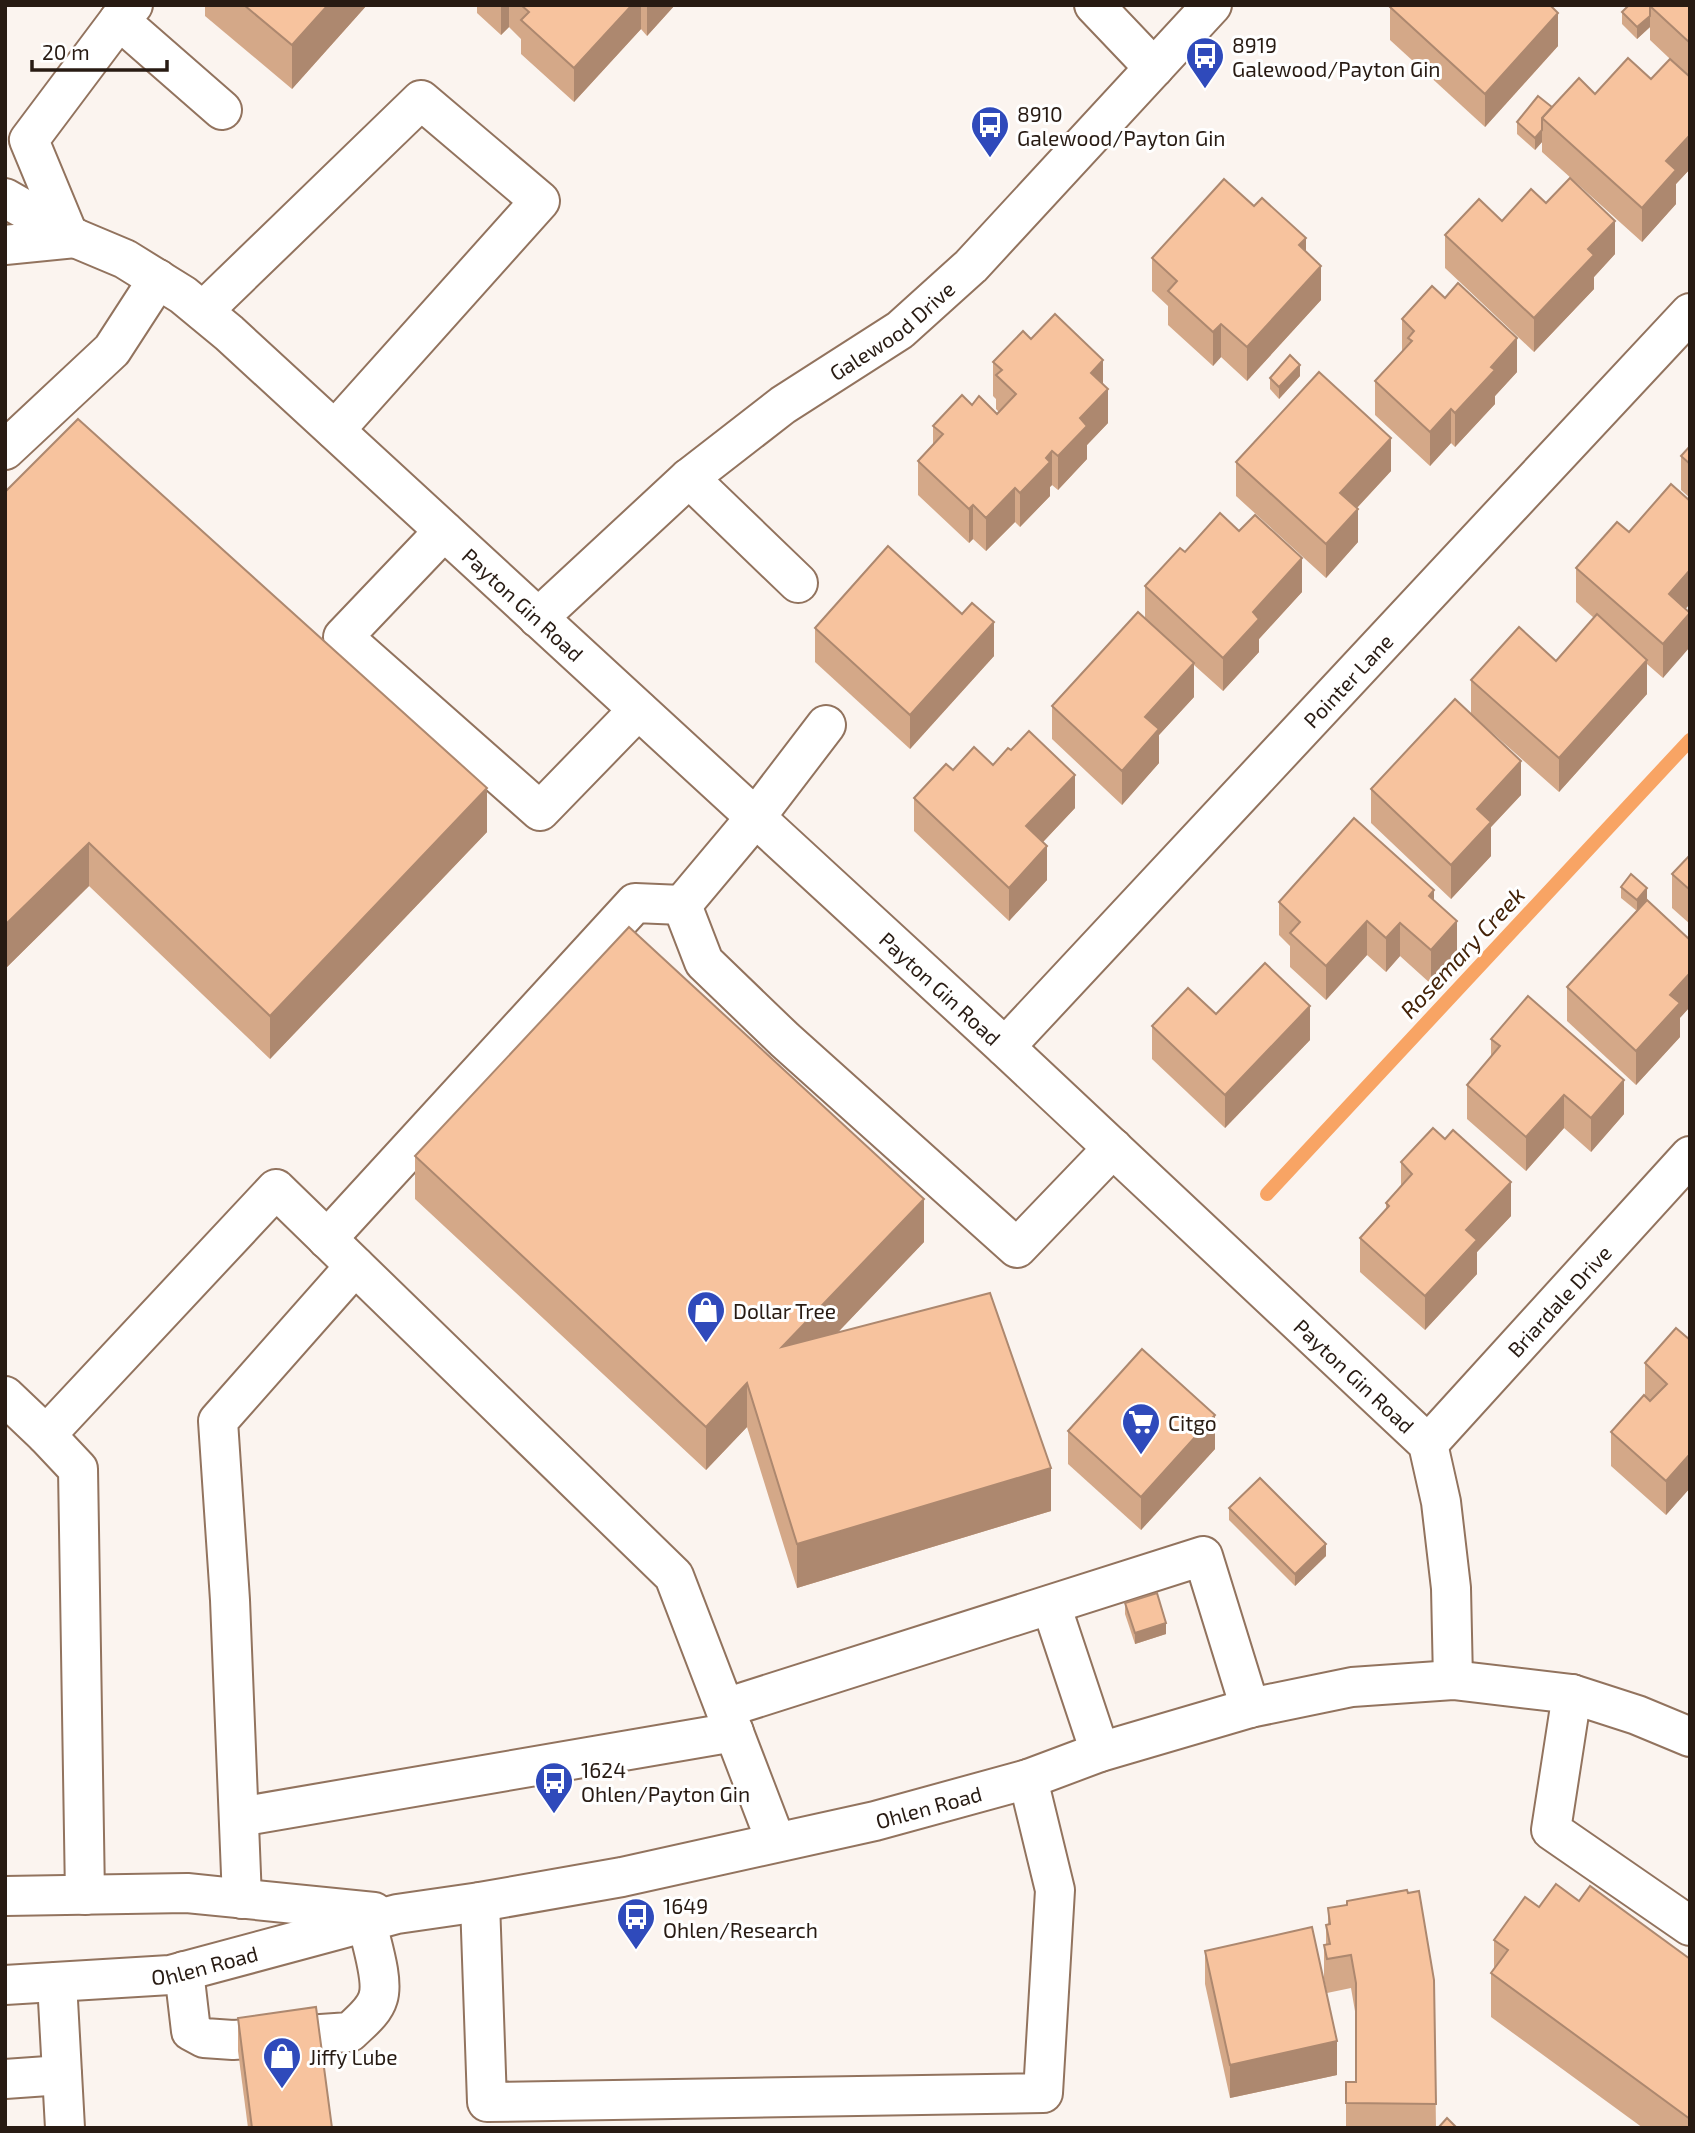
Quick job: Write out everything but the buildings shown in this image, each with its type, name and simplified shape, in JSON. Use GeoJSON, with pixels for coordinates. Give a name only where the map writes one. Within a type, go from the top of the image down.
{"type":"FeatureCollection","features":[{"type":"Feature","properties":{"kind":"street"},"geometry":{"type":"LineString","coordinates":[[1094,5],[1154,68]]}},
{"type":"Feature","properties":{"kind":"street","name":"Galewood Drive"},"geometry":{"type":"LineString","coordinates":[[538,618],[689,478],[783,405],[900,330],[971,266],[1212,5]]}},
{"type":"Feature","properties":{"kind":"street"},"geometry":{"type":"LineString","coordinates":[[71,236],[29,140],[126,13],[222,110]]}},
{"type":"Feature","properties":{"kind":"street"},"geometry":{"type":"LineString","coordinates":[[203,311],[421,100],[540,201],[335,430]]}},
{"type":"Feature","properties":{"kind":"street","name":"Payton Gin Road"},"geometry":{"type":"LineString","coordinates":[[5,198],[71,236],[125,259],[158,279],[203,311],[241,344],[1005,1047],[1428,1444],[1441,1502],[1451,1588],[1453,1680]]}},
{"type":"Feature","properties":{"kind":"street","name":"Payton Gin Road"},"geometry":{"type":"LineString","coordinates":[[5,246],[71,236]]}},
{"type":"Feature","properties":{"kind":"street"},"geometry":{"type":"LineString","coordinates":[[5,450],[112,350],[158,279]]}},
{"type":"Feature","properties":{"kind":"street","name":"Pointer Lane"},"geometry":{"type":"LineString","coordinates":[[1005,1047],[1690,313]]}},
{"type":"Feature","properties":{"kind":"street"},"geometry":{"type":"LineString","coordinates":[[689,478],[798,583]]}},
{"type":"Feature","properties":{"kind":"street"},"geometry":{"type":"LineString","coordinates":[[444,531],[343,637],[540,811],[638,710]]}},
{"type":"Feature","properties":{"kind":"street"},"geometry":{"type":"LineString","coordinates":[[682,905],[755,818],[826,726]]}},
{"type":"Feature","properties":{"kind":"street"},"geometry":{"type":"LineString","coordinates":[[327,1239],[635,904],[682,905]]}},
{"type":"Feature","properties":{"kind":"street"},"geometry":{"type":"LineString","coordinates":[[682,905],[704,962],[785,1040],[1017,1248],[1113,1148]]}},
{"type":"Feature","properties":{"kind":"street","name":"Briardale Drive"},"geometry":{"type":"LineString","coordinates":[[1428,1444],[1690,1156]]}},
{"type":"Feature","properties":{"kind":"street"},"geometry":{"type":"LineString","coordinates":[[46,1435],[276,1189],[674,1576],[776,1842]]}},
{"type":"Feature","properties":{"kind":"street"},"geometry":{"type":"LineString","coordinates":[[242,1899],[230,1600],[218,1421],[355,1266]]}},
{"type":"Feature","properties":{"kind":"street"},"geometry":{"type":"LineString","coordinates":[[5,1396],[78,1469],[85,1895]]}},
{"type":"Feature","properties":{"kind":"street"},"geometry":{"type":"LineString","coordinates":[[239,1817],[729,1720],[1051,1605],[1203,1556],[1250,1708]]}},
{"type":"Feature","properties":{"kind":"street"},"geometry":{"type":"LineString","coordinates":[[1051,1605],[1100,1752]]}},
{"type":"Feature","properties":{"kind":"street"},"geometry":{"type":"LineString","coordinates":[[1453,1680],[1572,1694],[1637,1715],[1690,1737]]}},
{"type":"Feature","properties":{"kind":"street","name":"Ohlen Road"},"geometry":{"type":"LineString","coordinates":[[5,1985],[170,1975],[382,1918],[622,1877],[875,1821],[1028,1779],[1100,1752],[1250,1708],[1352,1687],[1453,1680]]}},
{"type":"Feature","properties":{"kind":"street"},"geometry":{"type":"LineString","coordinates":[[1572,1694],[1551,1830],[1690,1926]]}},
{"type":"Feature","properties":{"kind":"street"},"geometry":{"type":"LineString","coordinates":[[481,1902],[487,2115],[1043,2093],[1055,1890],[1028,1779]]}},
{"type":"Feature","properties":{"kind":"street","name":"Ohlen Road"},"geometry":{"type":"LineString","coordinates":[[5,1896],[187,1893],[382,1918]]}},
{"type":"Feature","properties":{"kind":"street"},"geometry":{"type":"LineString","coordinates":[[184,1971],[191,2031],[204,2038],[233,2040],[350,2032],[372,2010],[379,1997],[382,1918]]}},
{"type":"Feature","properties":{"kind":"street"},"geometry":{"type":"LineString","coordinates":[[57,1982],[65,2128]]}},
{"type":"Feature","properties":{"kind":"street"},"geometry":{"type":"LineString","coordinates":[[5,2079],[62,2075]]}},
{"type":"Feature","properties":{"kind":"waterway","name":"Rosemary Creek"},"geometry":{"type":"LineString","coordinates":[[1267,1194],[1690,740]]}},
{"type":"Feature","properties":{"kind":"place","name":"8919 Galewood/Payton Gin"},"geometry":{"type":"Point","coordinates":[1205,90]}},
{"type":"Feature","properties":{"kind":"place","name":"8910 Galewood/Payton Gin"},"geometry":{"type":"Point","coordinates":[990,159]}},
{"type":"Feature","properties":{"kind":"place","name":"Dollar Tree"},"geometry":{"type":"Point","coordinates":[706,1344]}},
{"type":"Feature","properties":{"kind":"place","name":"Citgo"},"geometry":{"type":"Point","coordinates":[1141,1456]}},
{"type":"Feature","properties":{"kind":"place","name":"1624 Ohlen/Payton Gin"},"geometry":{"type":"Point","coordinates":[554,1815]}},
{"type":"Feature","properties":{"kind":"place","name":"1649 Ohlen/Research"},"geometry":{"type":"Point","coordinates":[636,1951]}},
{"type":"Feature","properties":{"kind":"place","name":"Jiffy Lube"},"geometry":{"type":"Point","coordinates":[282,2090]}}]}
